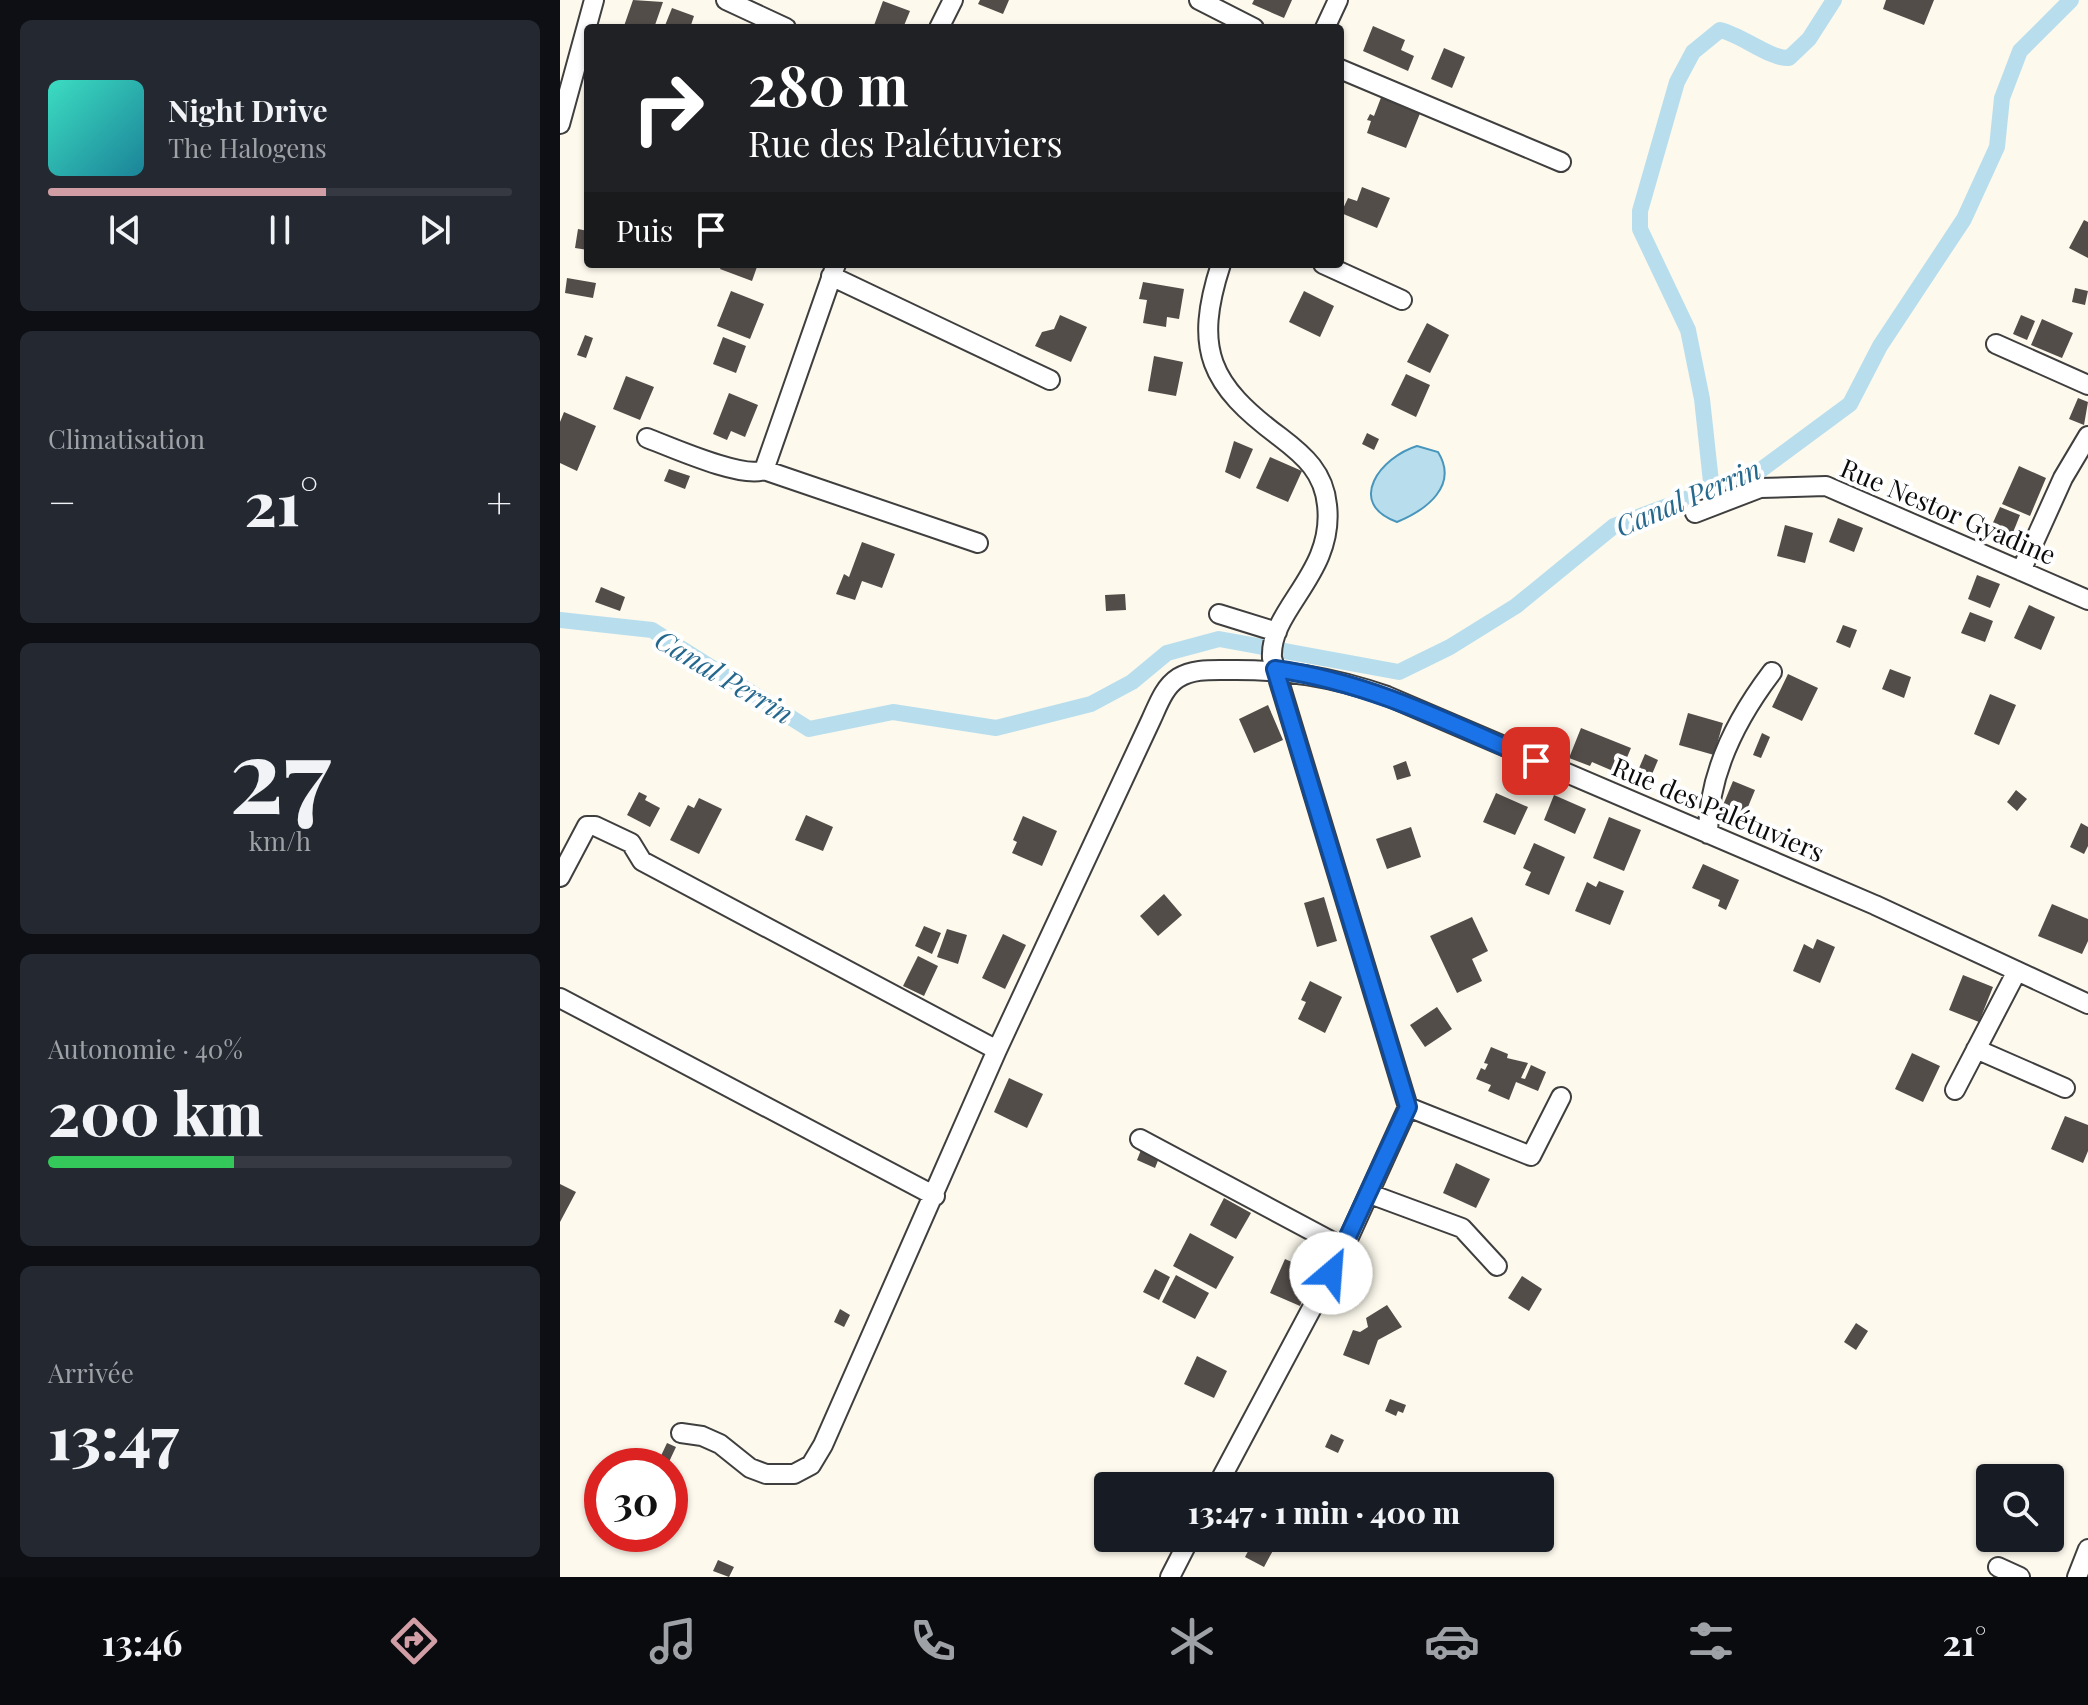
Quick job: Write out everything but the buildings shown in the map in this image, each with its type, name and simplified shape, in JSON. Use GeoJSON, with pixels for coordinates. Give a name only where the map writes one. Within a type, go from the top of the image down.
{"type":"FeatureCollection","features":[{"type":"Feature","properties":{"kind":"street"},"geometry":{"type":"LineString","coordinates":[[587,24],[594,0]]}},
{"type":"Feature","properties":{"kind":"street"},"geometry":{"type":"LineString","coordinates":[[726,0],[777,24]]}},
{"type":"Feature","properties":{"kind":"street"},"geometry":{"type":"LineString","coordinates":[[941,24],[953,0]]}},
{"type":"Feature","properties":{"kind":"street"},"geometry":{"type":"LineString","coordinates":[[1199,0],[1246,24]]}},
{"type":"Feature","properties":{"kind":"street"},"geometry":{"type":"LineString","coordinates":[[1327,24],[1338,0]]}},
{"type":"Feature","properties":{"kind":"street"},"geometry":{"type":"LineString","coordinates":[[560,124],[584,36]]}},
{"type":"Feature","properties":{"kind":"street"},"geometry":{"type":"LineString","coordinates":[[1344,71],[1561,162]]}},
{"type":"Feature","properties":{"kind":"street"},"geometry":{"type":"LineString","coordinates":[[1220,268],[1208,322],[1216,371],[1225,389],[1240,405],[1311,463],[1319,474],[1327,506],[1325,545],[1306,585],[1277,632],[1272,651],[1408,1107],[1344,1248],[1224,1472]]}},
{"type":"Feature","properties":{"kind":"street"},"geometry":{"type":"LineString","coordinates":[[1332,268],[1402,300]]}},
{"type":"Feature","properties":{"kind":"street"},"geometry":{"type":"LineString","coordinates":[[764,470],[833,270],[1050,380]]}},
{"type":"Feature","properties":{"kind":"street"},"geometry":{"type":"LineString","coordinates":[[1996,344],[2088,385]]}},
{"type":"Feature","properties":{"kind":"street"},"geometry":{"type":"LineString","coordinates":[[2021,571],[2063,478],[2088,436]]}},
{"type":"Feature","properties":{"kind":"street"},"geometry":{"type":"LineString","coordinates":[[647,438],[737,469],[756,473],[764,470],[978,543]]}},
{"type":"Feature","properties":{"kind":"street","name":"Rue Nestor Gyadine"},"geometry":{"type":"LineString","coordinates":[[1695,513],[1760,488],[1826,486],[2088,600]]}},
{"type":"Feature","properties":{"kind":"street"},"geometry":{"type":"LineString","coordinates":[[1219,614],[1277,632]]}},
{"type":"Feature","properties":{"kind":"street","name":"Rue des Palétuviers"},"geometry":{"type":"LineString","coordinates":[[681,1433],[702,1436],[720,1444],[750,1468],[766,1474],[794,1474],[811,1465],[823,1445],[935,1196],[997,1050],[1166,690],[1178,678],[1197,671],[1275,669],[1338,680],[1387,696],[1708,834],[2088,1004]]}},
{"type":"Feature","properties":{"kind":"street"},"geometry":{"type":"LineString","coordinates":[[1708,834],[1708,809],[1732,735],[1752,699],[1772,672]]}},
{"type":"Feature","properties":{"kind":"street"},"geometry":{"type":"LineString","coordinates":[[560,877],[587,826],[595,826],[632,844],[638,859],[997,1050]]}},
{"type":"Feature","properties":{"kind":"street"},"geometry":{"type":"LineString","coordinates":[[1955,1090],[2017,971]]}},
{"type":"Feature","properties":{"kind":"street"},"geometry":{"type":"LineString","coordinates":[[560,998],[935,1196]]}},
{"type":"Feature","properties":{"kind":"street"},"geometry":{"type":"LineString","coordinates":[[1976,1049],[2065,1088]]}},
{"type":"Feature","properties":{"kind":"street"},"geometry":{"type":"LineString","coordinates":[[1408,1107],[1531,1156],[1561,1097]]}},
{"type":"Feature","properties":{"kind":"street"},"geometry":{"type":"LineString","coordinates":[[1140,1139],[1344,1248]]}},
{"type":"Feature","properties":{"kind":"street"},"geometry":{"type":"LineString","coordinates":[[1370,1194],[1462,1228],[1497,1266]]}},
{"type":"Feature","properties":{"kind":"street"},"geometry":{"type":"LineString","coordinates":[[2077,1577],[2088,1549]]}},
{"type":"Feature","properties":{"kind":"street"},"geometry":{"type":"LineString","coordinates":[[1170,1577],[1183,1552]]}},
{"type":"Feature","properties":{"kind":"street"},"geometry":{"type":"LineString","coordinates":[[1998,1567],[2020,1577]]}},
{"type":"Feature","properties":{"kind":"water"},"geometry":{"type":"Polygon","coordinates":[[[1417,446],[1438,452],[1445,476],[1442,486],[1428,504],[1397,522],[1381,514],[1373,504],[1371,493],[1374,481],[1391,460],[1417,446]]]}},
{"type":"Feature","properties":{"kind":"waterway"},"geometry":{"type":"LineString","coordinates":[[1712,491],[1702,399],[1688,330],[1640,229],[1640,211],[1677,82],[1693,52],[1720,30],[1773,55],[1789,58],[1809,39],[1834,0]]}},
{"type":"Feature","properties":{"kind":"waterway","name":"Canal Perrin"},"geometry":{"type":"LineString","coordinates":[[560,620],[652,630],[809,729],[893,712],[996,728],[1091,704],[1132,682],[1167,653],[1219,639],[1399,672],[1450,647],[1516,606],[1614,526],[1758,472],[1850,404],[1880,346],[1964,219],[1997,147],[2002,98],[2020,51],[2071,0]]}},
{"type":"Feature","properties":{"kind":"route"},"geometry":{"type":"LineString","coordinates":[[1331,1273],[1408,1107],[1275,669],[1338,680],[1387,696],[1536,761]]}}]}
